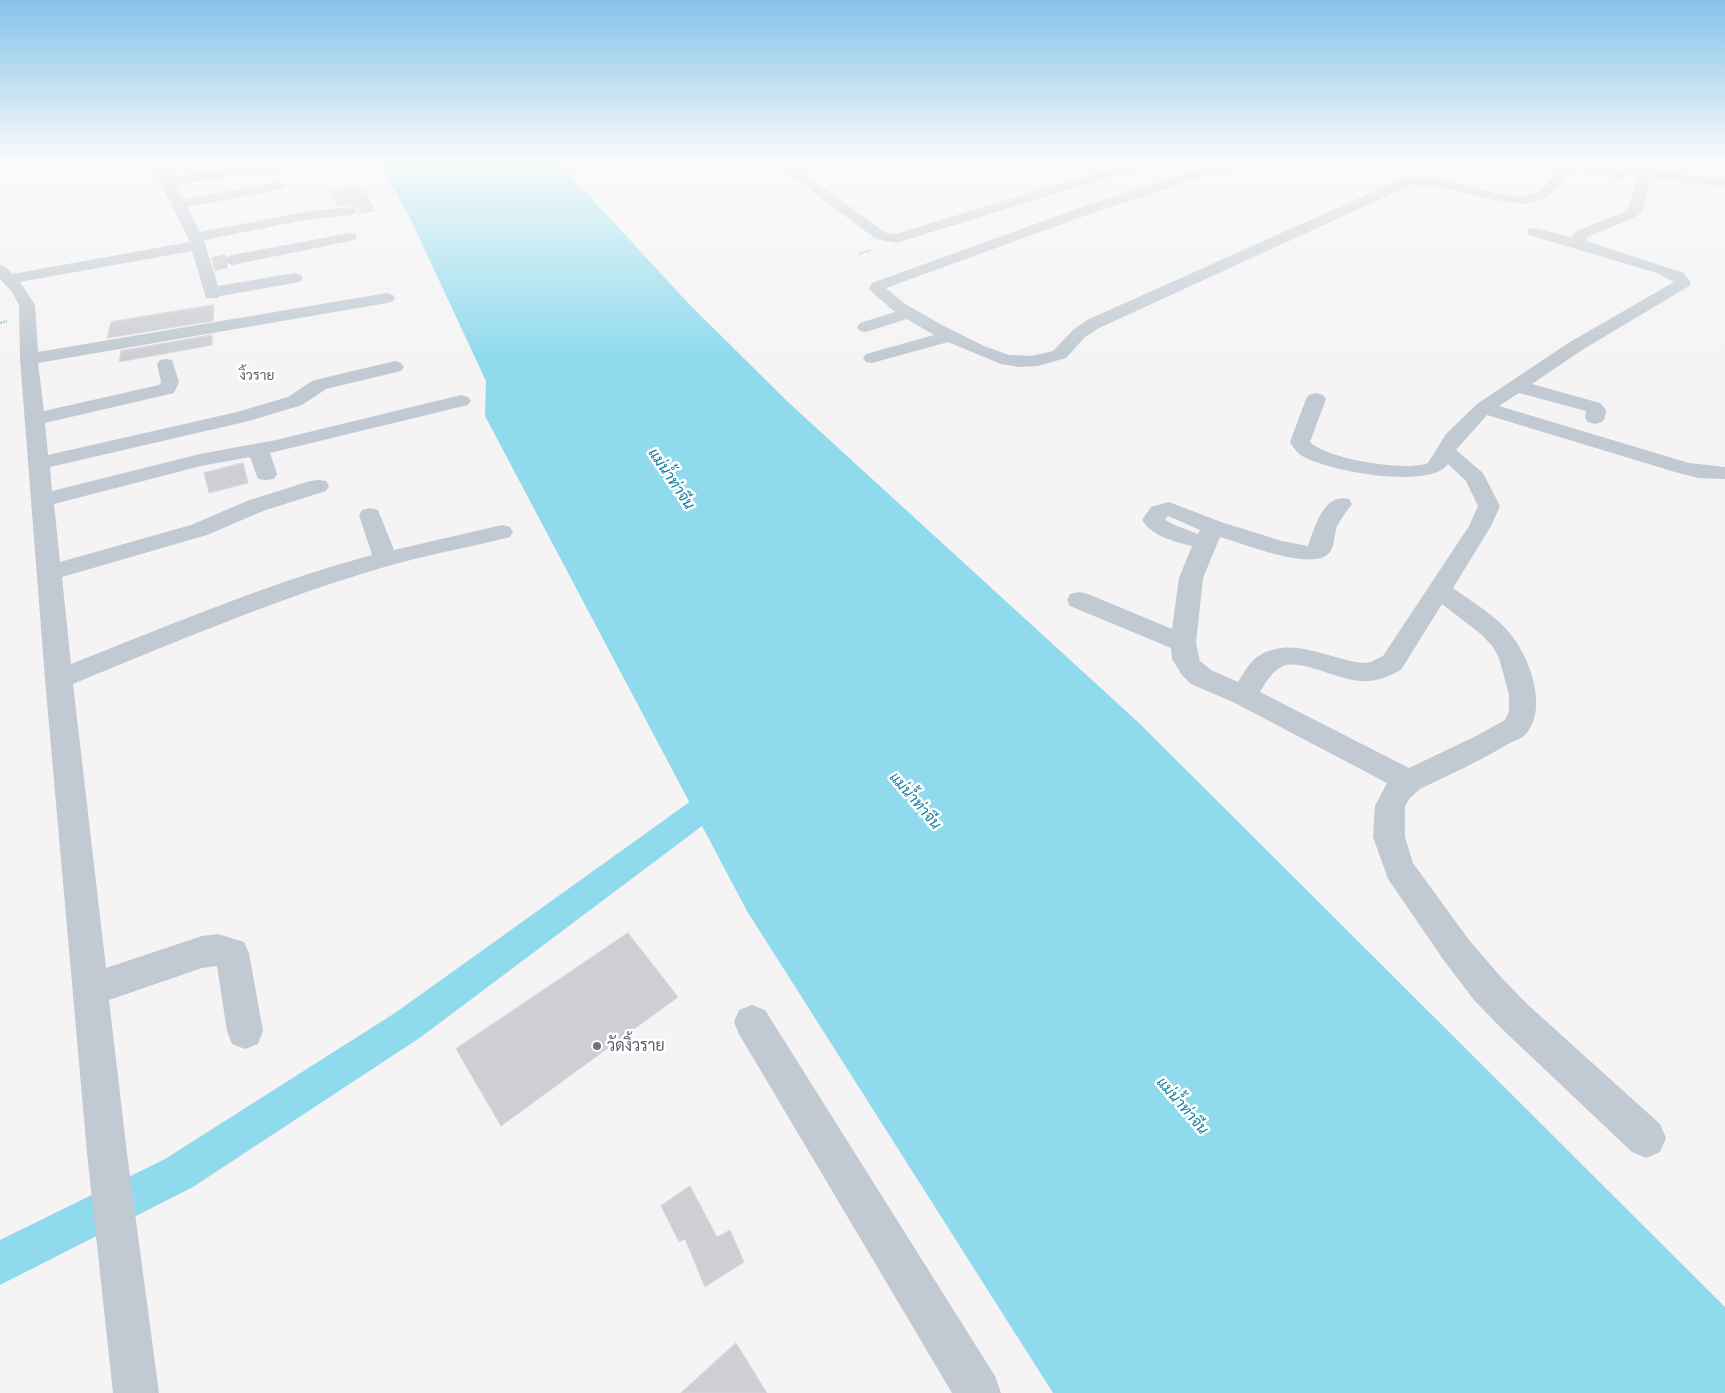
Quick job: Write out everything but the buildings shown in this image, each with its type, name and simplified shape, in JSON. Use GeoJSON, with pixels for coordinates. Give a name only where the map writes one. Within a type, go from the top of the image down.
{"type":"FeatureCollection","features":[{"type":"Feature","properties":{"kind":"street"},"geometry":{"type":"LineString","coordinates":[[190,227],[208,264],[211,289]]}},
{"type":"Feature","properties":{"kind":"street"},"geometry":{"type":"LineString","coordinates":[[4,274],[197,241],[260,227]]}},
{"type":"Feature","properties":{"kind":"street"},"geometry":{"type":"LineString","coordinates":[[869,227],[881,236],[896,239],[935,227]]}},
{"type":"Feature","properties":{"kind":"street"},"geometry":{"type":"LineString","coordinates":[[1040,227],[878,286],[877,288],[886,298],[946,334],[1006,360],[1048,359],[1062,354],[1082,331],[1093,324],[1307,227]]}},
{"type":"Feature","properties":{"kind":"street"},"geometry":{"type":"LineString","coordinates":[[1579,244],[1578,238],[1582,234],[1599,227]]}},
{"type":"Feature","properties":{"kind":"street"},"geometry":{"type":"LineString","coordinates":[[1316,399],[1300,442],[1305,450],[1321,457],[1392,471],[1419,473],[1434,467],[1477,413],[1576,346],[1683,283],[1678,276],[1663,270],[1534,232]]}},
{"type":"Feature","properties":{"kind":"street"},"geometry":{"type":"LineString","coordinates":[[232,260],[350,237]]}},
{"type":"Feature","properties":{"kind":"street"},"geometry":{"type":"LineString","coordinates":[[211,289],[256,273],[264,273]]}},
{"type":"Feature","properties":{"kind":"street"},"geometry":{"type":"LineString","coordinates":[[4,274],[19,290],[27,305],[29,359],[59,679],[107,1152],[136,1393]]}},
{"type":"Feature","properties":{"kind":"street"},"geometry":{"type":"LineString","coordinates":[[211,289],[295,278]]}},
{"type":"Feature","properties":{"kind":"street"},"geometry":{"type":"LineString","coordinates":[[29,359],[387,298]]}},
{"type":"Feature","properties":{"kind":"street"},"geometry":{"type":"LineString","coordinates":[[866,327],[914,316]]}},
{"type":"Feature","properties":{"kind":"street"},"geometry":{"type":"LineString","coordinates":[[872,358],[946,334]]}},
{"type":"Feature","properties":{"kind":"street"},"geometry":{"type":"LineString","coordinates":[[35,419],[167,389],[170,387],[170,382],[166,364]]}},
{"type":"Feature","properties":{"kind":"street"},"geometry":{"type":"LineString","coordinates":[[39,456],[242,417],[295,401],[316,387],[395,367]]}},
{"type":"Feature","properties":{"kind":"street"},"geometry":{"type":"LineString","coordinates":[[1516,386],[1593,407],[1596,410],[1595,418]]}},
{"type":"Feature","properties":{"kind":"street"},"geometry":{"type":"LineString","coordinates":[[43,500],[200,460],[258,449],[461,401]]}},
{"type":"Feature","properties":{"kind":"street"},"geometry":{"type":"LineString","coordinates":[[1477,413],[1565,445]]}},
{"type":"Feature","properties":{"kind":"street"},"geometry":{"type":"LineString","coordinates":[[1477,413],[1698,472],[1722,473]]}},
{"type":"Feature","properties":{"kind":"street"},"geometry":{"type":"LineString","coordinates":[[258,449],[266,474]]}},
{"type":"Feature","properties":{"kind":"street"},"geometry":{"type":"LineString","coordinates":[[1243,695],[1266,664],[1279,658],[1294,656],[1362,672],[1377,671],[1392,663],[1480,526],[1489,506],[1475,478],[1445,451]]}},
{"type":"Feature","properties":{"kind":"street"},"geometry":{"type":"LineString","coordinates":[[50,573],[199,530],[261,504],[318,486]]}},
{"type":"Feature","properties":{"kind":"street"},"geometry":{"type":"LineString","coordinates":[[1342,504],[1327,520],[1323,528],[1320,549],[1313,553],[1303,553],[1275,546],[1209,535],[1194,565],[1191,578],[1183,644],[1185,658],[1191,668],[1201,677],[1243,695],[1409,781]]}},
{"type":"Feature","properties":{"kind":"street"},"geometry":{"type":"LineString","coordinates":[[370,515],[385,559]]}},
{"type":"Feature","properties":{"kind":"street"},"geometry":{"type":"LineString","coordinates":[[59,679],[255,603],[385,559],[421,549],[502,532]]}},
{"type":"Feature","properties":{"kind":"street"},"geometry":{"type":"LineString","coordinates":[[1438,589],[1491,629],[1503,642],[1512,658],[1523,695],[1523,711],[1515,727],[1486,744],[1409,781],[1399,790],[1390,806],[1389,837],[1399,869],[1457,951],[1487,988],[1514,1016],[1646,1138]]}},
{"type":"Feature","properties":{"kind":"street"},"geometry":{"type":"LineString","coordinates":[[1079,600],[1183,644]]}},
{"type":"Feature","properties":{"kind":"street"},"geometry":{"type":"LineString","coordinates":[[91,990],[202,952],[218,950],[232,954],[245,1031]]}},
{"type":"Feature","properties":{"kind":"street"},"geometry":{"type":"LineString","coordinates":[[752,1022],[978,1393]]}},
{"type":"Feature","properties":{"kind":"water","name":"แม่น้ำท่าจีน"},"geometry":{"type":"Polygon","coordinates":[[[414,227],[618,227],[689,304],[788,402],[1139,723],[1725,1307],[1725,1393],[1053,1393],[747,911],[485,416],[486,381],[414,227]]]}},
{"type":"Feature","properties":{"kind":"waterway"},"geometry":{"type":"LineString","coordinates":[[0,1263],[179,1173],[408,1025],[727,791]]}},
{"type":"Feature","properties":{"kind":"tunnel"},"geometry":{"type":"LineString","coordinates":[[213,264],[232,260]]}},
{"type":"Feature","properties":{"kind":"place","name":"วัดงิ้วราย"},"geometry":{"type":"Point","coordinates":[597,1046]}},
{"type":"Feature","properties":{"kind":"district","name":"งิ้วราย"},"geometry":{"type":"Point","coordinates":[257,376]}}]}
